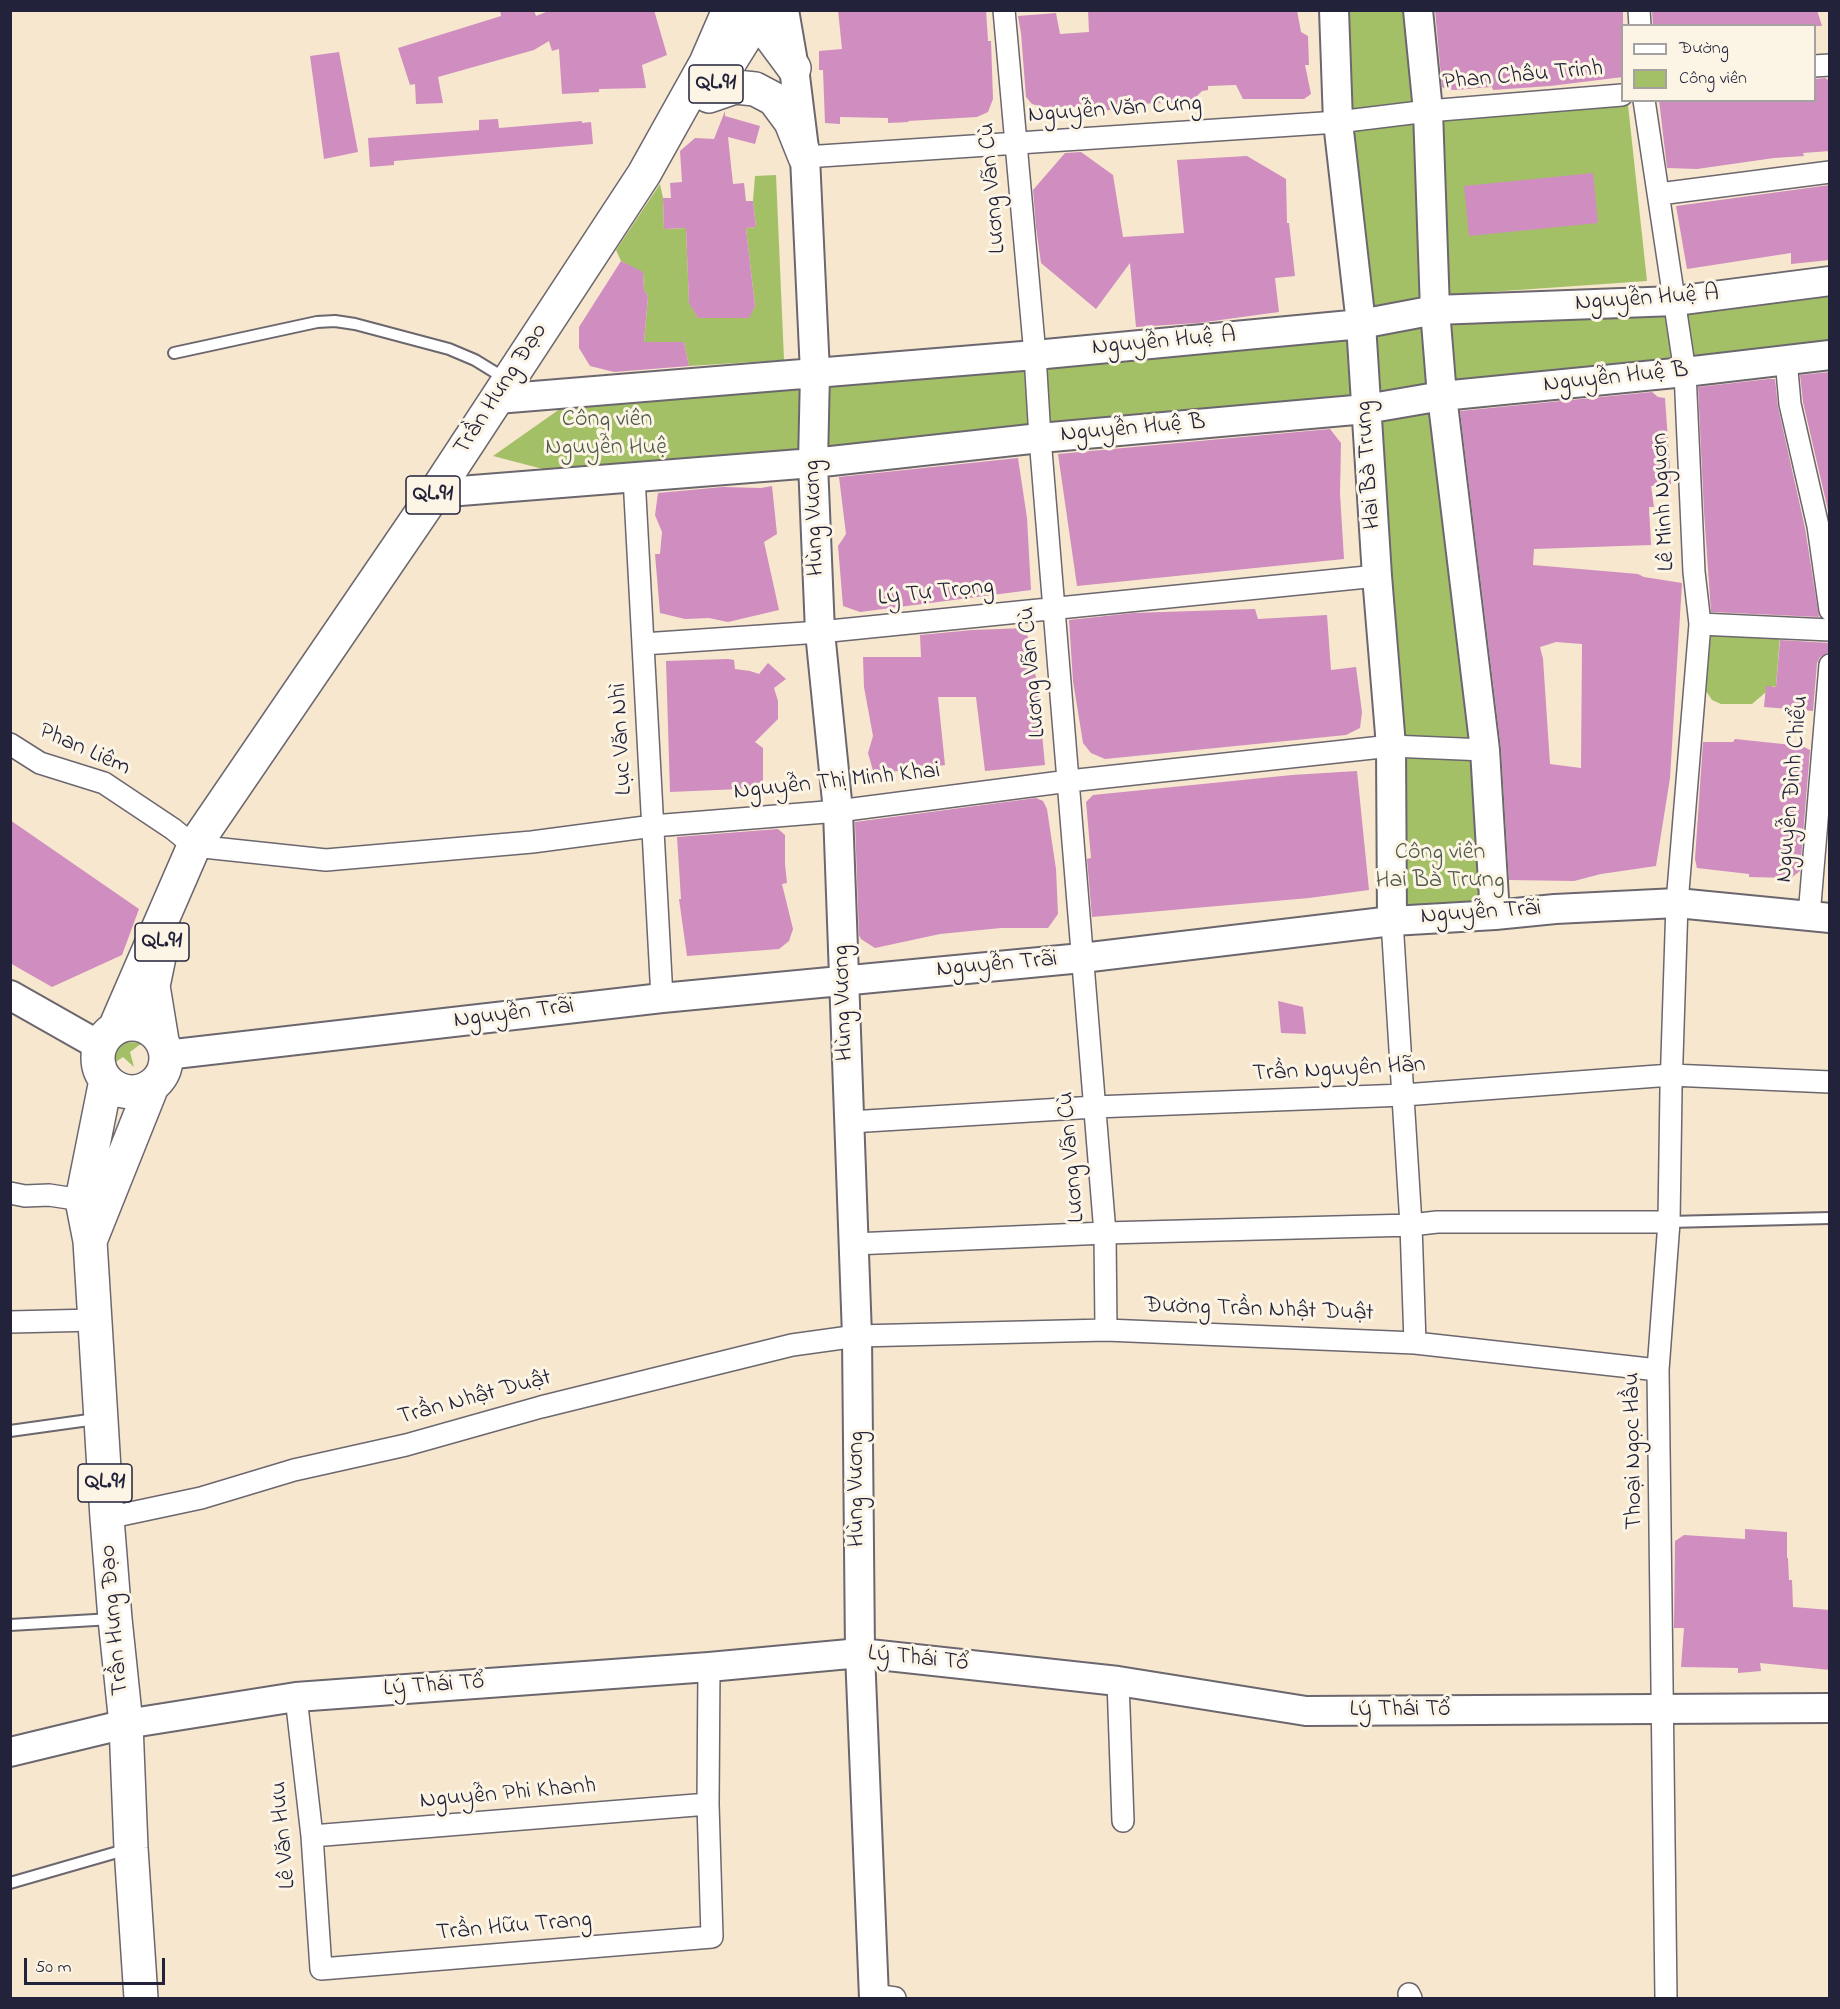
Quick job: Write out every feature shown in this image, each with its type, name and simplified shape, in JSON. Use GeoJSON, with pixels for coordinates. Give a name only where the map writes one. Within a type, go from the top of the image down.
{"type":"FeatureCollection","features":[{"type":"Feature","properties":{"kind":"highway"},"geometry":{"type":"LineString","coordinates":[[757,12],[794,68]]}},
{"type":"Feature","properties":{"kind":"highway","name":"QL.91"},"geometry":{"type":"LineString","coordinates":[[663,139],[709,96],[757,12]]}},
{"type":"Feature","properties":{"kind":"highway","name":"QL.91"},"geometry":{"type":"LineString","coordinates":[[663,139],[706,63],[757,12]]}},
{"type":"Feature","properties":{"kind":"highway"},"geometry":{"type":"LineString","coordinates":[[709,96],[735,87],[755,89],[774,99],[791,122],[805,157]]}},
{"type":"Feature","properties":{"kind":"highway","name":"Trần Hưng Đạo"},"geometry":{"type":"LineString","coordinates":[[107,1037],[194,846],[435,494],[644,174],[663,139]]}},
{"type":"Feature","properties":{"kind":"highway","name":"Trần Hưng Đạo"},"geometry":{"type":"LineString","coordinates":[[164,1048],[153,986],[166,924],[194,846]]}},
{"type":"Feature","properties":{"kind":"highway"},"geometry":{"type":"LineString","coordinates":[[124,1024],[146,1027],[155,1033],[164,1048],[165,1066],[160,1077],[152,1086],[140,1091],[116,1088],[106,1080],[100,1070],[98,1058],[107,1037],[124,1024]]}},
{"type":"Feature","properties":{"kind":"highway","name":"Trần Hưng Đạo"},"geometry":{"type":"LineString","coordinates":[[106,1080],[82,1200],[90,1241],[107,1518],[126,1724],[141,1998]]}},
{"type":"Feature","properties":{"kind":"highway","name":"Trần Hưng Đạo"},"geometry":{"type":"LineString","coordinates":[[90,1241],[152,1086]]}},
{"type":"Feature","properties":{"kind":"street","name":"Lương Vãn Cù"},"geometry":{"type":"LineString","coordinates":[[1004,10],[1035,355],[1106,1233],[1106,1330]]}},
{"type":"Feature","properties":{"kind":"street","name":"Hai Bà Trưng"},"geometry":{"type":"LineString","coordinates":[[1334,10],[1338,122],[1361,324],[1377,576],[1391,746],[1392,921]]}},
{"type":"Feature","properties":{"kind":"street"},"geometry":{"type":"LineString","coordinates":[[1419,10],[1428,111],[1435,310],[1442,396],[1485,750],[1495,915]]}},
{"type":"Feature","properties":{"kind":"street","name":"Hùng Vương"},"geometry":{"type":"LineString","coordinates":[[794,68],[805,157],[815,373],[813,462],[820,632],[838,811],[857,1336],[860,1653],[881,1997]]}},
{"type":"Feature","properties":{"kind":"street","name":"Phan Châu Trinh"},"geometry":{"type":"LineString","coordinates":[[1428,111],[1621,95]]}},
{"type":"Feature","properties":{"kind":"street","name":"Lê Minh Nguơn"},"geometry":{"type":"LineString","coordinates":[[1644,102],[1685,372],[1694,572],[1700,624],[1677,903]]}},
{"type":"Feature","properties":{"kind":"street","name":"Nguyễn Văn Cưng"},"geometry":{"type":"LineString","coordinates":[[805,157],[1338,122],[1428,111]]}},
{"type":"Feature","properties":{"kind":"street"},"geometry":{"type":"LineString","coordinates":[[1659,194],[1830,172]]}},
{"type":"Feature","properties":{"kind":"street","name":"Nguyễn Huệ A"},"geometry":{"type":"LineString","coordinates":[[503,390],[815,373],[1035,355],[1361,324],[1435,310],[1675,301],[1830,281]]}},
{"type":"Feature","properties":{"kind":"street","name":"Nguyễn Huệ B"},"geometry":{"type":"LineString","coordinates":[[435,494],[813,462],[1040,438],[1366,408],[1442,396],[1830,355]]}},
{"type":"Feature","properties":{"kind":"street"},"geometry":{"type":"LineString","coordinates":[[1786,359],[1790,404],[1818,526],[1830,610]]}},
{"type":"Feature","properties":{"kind":"street","name":"Lục Văn Nhì"},"geometry":{"type":"LineString","coordinates":[[634,477],[662,998]]}},
{"type":"Feature","properties":{"kind":"street","name":"Lý Tự Trọng"},"geometry":{"type":"LineString","coordinates":[[643,644],[820,632],[1377,576]]}},
{"type":"Feature","properties":{"kind":"street"},"geometry":{"type":"LineString","coordinates":[[1700,624],[1830,630]]}},
{"type":"Feature","properties":{"kind":"street","name":"Nguyễn Đình Chiểu"},"geometry":{"type":"LineString","coordinates":[[1820,917],[1830,665]]}},
{"type":"Feature","properties":{"kind":"street","name":"Phan Liêm"},"geometry":{"type":"LineString","coordinates":[[10,744],[40,763],[104,783],[173,829],[194,846]]}},
{"type":"Feature","properties":{"kind":"street","name":"Nguyễn Thị Minh Khai"},"geometry":{"type":"LineString","coordinates":[[194,846],[326,860],[532,843],[653,826],[838,811],[1069,781],[1391,746],[1485,750]]}},
{"type":"Feature","properties":{"kind":"street","name":"Nguyễn Trãi"},"geometry":{"type":"LineString","coordinates":[[164,1048],[1082,958],[1392,921],[1677,903],[1820,917]]}},
{"type":"Feature","properties":{"kind":"street","name":"Thoại Ngọc Hầu"},"geometry":{"type":"LineString","coordinates":[[1666,1998],[1658,1370],[1669,1222],[1677,903]]}},
{"type":"Feature","properties":{"kind":"street"},"geometry":{"type":"LineString","coordinates":[[1392,921],[1404,1095],[1415,1343]]}},
{"type":"Feature","properties":{"kind":"street"},"geometry":{"type":"LineString","coordinates":[[10,995],[107,1037]]}},
{"type":"Feature","properties":{"kind":"street","name":"Trần Nguyên Hãn"},"geometry":{"type":"LineString","coordinates":[[850,1122],[1095,1107],[1404,1095],[1671,1075],[1830,1082]]}},
{"type":"Feature","properties":{"kind":"street"},"geometry":{"type":"LineString","coordinates":[[10,1193],[82,1200]]}},
{"type":"Feature","properties":{"kind":"street"},"geometry":{"type":"LineString","coordinates":[[854,1244],[1106,1233],[1411,1225],[1437,1222],[1669,1222]]}},
{"type":"Feature","properties":{"kind":"street"},"geometry":{"type":"LineString","coordinates":[[10,1322],[96,1320]]}},
{"type":"Feature","properties":{"kind":"street","name":"Đường Trần Nhật Duật"},"geometry":{"type":"LineString","coordinates":[[857,1336],[1106,1330],[1415,1343],[1658,1370]]}},
{"type":"Feature","properties":{"kind":"street","name":"Trần Nhật Duật"},"geometry":{"type":"LineString","coordinates":[[107,1518],[201,1498],[294,1470],[406,1445],[541,1407],[792,1345],[857,1336]]}},
{"type":"Feature","properties":{"kind":"street","name":"Lý Thái Tổ"},"geometry":{"type":"LineString","coordinates":[[10,1752],[126,1724],[296,1697],[709,1667],[860,1653],[1118,1681],[1306,1711],[1830,1708]]}},
{"type":"Feature","properties":{"kind":"street"},"geometry":{"type":"LineString","coordinates":[[708,1804],[709,1667]]}},
{"type":"Feature","properties":{"kind":"street"},"geometry":{"type":"LineString","coordinates":[[1118,1681],[1123,1821]]}},
{"type":"Feature","properties":{"kind":"street","name":"Lê Văn Hưu"},"geometry":{"type":"LineString","coordinates":[[296,1697],[312,1836],[321,1969]]}},
{"type":"Feature","properties":{"kind":"street","name":"Nguyễn Phi Khanh"},"geometry":{"type":"LineString","coordinates":[[312,1836],[708,1804]]}},
{"type":"Feature","properties":{"kind":"street","name":"Trần Hữu Trang"},"geometry":{"type":"LineString","coordinates":[[321,1969],[712,1937],[708,1804]]}},
{"type":"Feature","properties":{"kind":"lane"},"geometry":{"type":"LineString","coordinates":[[174,353],[317,322],[335,321],[356,324],[449,348],[475,360],[503,390]]}},
{"type":"Feature","properties":{"kind":"lane"},"geometry":{"type":"LineString","coordinates":[[1669,1222],[1830,1218]]}},
{"type":"Feature","properties":{"kind":"lane"},"geometry":{"type":"LineString","coordinates":[[10,1431],[101,1418]]}},
{"type":"Feature","properties":{"kind":"lane"},"geometry":{"type":"LineString","coordinates":[[10,1625],[115,1619]]}},
{"type":"Feature","properties":{"kind":"lane"},"geometry":{"type":"LineString","coordinates":[[10,1883],[131,1848]]}},
{"type":"Feature","properties":{"kind":"green space"},"geometry":{"type":"Polygon","coordinates":[[[1335,11],[1417,11],[1435,310],[1829,286],[1829,352],[1442,397],[1495,915],[1392,921],[1364,404],[589,481],[493,456],[584,392],[1358,325],[1335,11]]]}},
{"type":"Feature","properties":{"kind":"green space"},"geometry":{"type":"Polygon","coordinates":[[[1628,105],[1647,281],[1446,295],[1436,117],[1628,105]]]}},
{"type":"Feature","properties":{"kind":"green space"},"geometry":{"type":"Polygon","coordinates":[[[776,175],[784,360],[689,366],[684,342],[644,342],[648,296],[644,290],[643,273],[621,261],[616,250],[660,184],[664,229],[686,228],[689,302],[698,318],[748,318],[755,306],[746,228],[756,227],[753,201],[755,176],[776,175]]]}},
{"type":"Feature","properties":{"kind":"green space"},"geometry":{"type":"Polygon","coordinates":[[[1711,631],[1780,635],[1776,687],[1773,686],[1752,704],[1721,704],[1712,700],[1706,691],[1711,631]]]}},
{"type":"Feature","properties":{"kind":"green space"},"geometry":{"type":"Polygon","coordinates":[[[122,1028],[126,1042],[142,1043],[130,1052],[134,1067],[123,1057],[110,1066],[115,1051],[103,1042],[122,1028]]]}},
{"type":"Feature","properties":{"kind":"building"},"geometry":{"type":"Polygon","coordinates":[[[500,10],[534,10],[536,16],[551,10],[654,10],[667,55],[642,65],[646,88],[599,89],[599,92],[562,94],[559,49],[552,51],[549,41],[534,50],[438,77],[443,103],[416,104],[415,84],[410,85],[398,48],[501,16],[500,10]]]}},
{"type":"Feature","properties":{"kind":"building"},"geometry":{"type":"Polygon","coordinates":[[[838,10],[986,10],[988,41],[991,41],[993,99],[988,112],[977,117],[888,123],[888,118],[840,117],[840,124],[825,123],[823,70],[819,70],[819,51],[842,49],[838,10]]]}},
{"type":"Feature","properties":{"kind":"building"},"geometry":{"type":"Polygon","coordinates":[[[1088,10],[1297,10],[1301,32],[1308,36],[1309,65],[1305,65],[1311,94],[1304,99],[1243,99],[1236,85],[1208,86],[1208,90],[1202,91],[1191,102],[1137,104],[1100,112],[1100,107],[1043,107],[1032,104],[1026,97],[1018,16],[1056,13],[1060,34],[1089,32],[1088,10]]]}},
{"type":"Feature","properties":{"kind":"building"},"geometry":{"type":"Polygon","coordinates":[[[1435,10],[1623,10],[1621,77],[1493,90],[1492,87],[1455,90],[1442,87],[1435,10]]]}},
{"type":"Feature","properties":{"kind":"building"},"geometry":{"type":"Polygon","coordinates":[[[1652,10],[1817,10],[1822,26],[1816,26],[1816,24],[1653,24],[1652,10]]]}},
{"type":"Feature","properties":{"kind":"building"},"geometry":{"type":"Polygon","coordinates":[[[339,52],[358,152],[324,159],[310,56],[339,52]]]}},
{"type":"Feature","properties":{"kind":"building"},"geometry":{"type":"Polygon","coordinates":[[[1825,78],[1830,81],[1830,151],[1697,169],[1667,168],[1659,102],[1816,102],[1816,79],[1825,78]]]}},
{"type":"Feature","properties":{"kind":"building"},"geometry":{"type":"Polygon","coordinates":[[[725,111],[725,116],[760,126],[755,144],[728,137],[733,184],[744,183],[746,201],[753,201],[756,227],[746,228],[755,306],[749,318],[698,318],[689,303],[686,228],[664,229],[663,198],[671,198],[670,183],[682,182],[680,151],[695,138],[714,139],[725,111]]]}},
{"type":"Feature","properties":{"kind":"building"},"geometry":{"type":"Polygon","coordinates":[[[498,119],[499,128],[591,122],[593,144],[394,161],[394,165],[370,167],[368,138],[479,130],[479,120],[498,119]]]}},
{"type":"Feature","properties":{"kind":"building"},"geometry":{"type":"Polygon","coordinates":[[[1081,152],[1113,175],[1123,237],[1184,233],[1177,160],[1247,156],[1286,179],[1287,223],[1289,223],[1295,276],[1275,278],[1279,312],[1198,323],[1136,327],[1130,263],[1096,309],[1041,263],[1036,227],[1033,190],[1065,153],[1081,152]]]}},
{"type":"Feature","properties":{"kind":"building"},"geometry":{"type":"Polygon","coordinates":[[[1593,173],[1598,223],[1469,236],[1464,186],[1593,173]]]}},
{"type":"Feature","properties":{"kind":"building"},"geometry":{"type":"Polygon","coordinates":[[[1830,185],[1830,260],[1791,264],[1791,253],[1687,269],[1676,206],[1830,185]]]}},
{"type":"Feature","properties":{"kind":"building"},"geometry":{"type":"Polygon","coordinates":[[[621,261],[643,272],[644,290],[648,296],[644,342],[684,342],[689,366],[614,372],[590,366],[579,348],[579,327],[621,261]]]}},
{"type":"Feature","properties":{"kind":"building"},"geometry":{"type":"Polygon","coordinates":[[[1830,372],[1830,519],[1803,402],[1800,375],[1830,372]]]}},
{"type":"Feature","properties":{"kind":"building"},"geometry":{"type":"Polygon","coordinates":[[[1775,379],[1778,407],[1805,528],[1819,617],[1711,612],[1698,387],[1775,379]]]}},
{"type":"Feature","properties":{"kind":"building"},"geometry":{"type":"Polygon","coordinates":[[[1652,392],[1658,397],[1665,398],[1671,484],[1651,486],[1654,507],[1649,507],[1651,545],[1534,549],[1533,565],[1638,574],[1682,583],[1670,778],[1656,866],[1601,874],[1574,881],[1509,880],[1501,748],[1460,411],[1652,392]],[[1556,642],[1540,647],[1543,659],[1550,764],[1581,768],[1582,644],[1556,642]]]}},
{"type":"Feature","properties":{"kind":"building"},"geometry":{"type":"Polygon","coordinates":[[[1330,429],[1341,443],[1340,494],[1344,559],[1077,586],[1058,454],[1330,429]]]}},
{"type":"Feature","properties":{"kind":"building"},"geometry":{"type":"Polygon","coordinates":[[[1018,458],[1027,518],[1031,590],[860,612],[843,606],[838,546],[846,534],[839,477],[1018,458]]]}},
{"type":"Feature","properties":{"kind":"building"},"geometry":{"type":"Polygon","coordinates":[[[772,486],[777,534],[764,542],[779,610],[728,622],[709,618],[685,619],[660,613],[655,554],[660,554],[662,532],[655,515],[658,493],[723,487],[772,486]]]}},
{"type":"Feature","properties":{"kind":"building"},"geometry":{"type":"Polygon","coordinates":[[[1255,609],[1258,619],[1327,615],[1331,670],[1356,667],[1362,712],[1360,728],[1346,735],[1105,759],[1091,753],[1083,743],[1073,681],[1069,620],[1133,613],[1255,609]]]}},
{"type":"Feature","properties":{"kind":"building"},"geometry":{"type":"Polygon","coordinates":[[[1026,628],[1037,683],[1045,765],[985,771],[976,697],[938,697],[945,765],[874,774],[868,753],[873,736],[864,687],[863,657],[921,657],[920,635],[1026,628]]]}},
{"type":"Feature","properties":{"kind":"building"},"geometry":{"type":"Polygon","coordinates":[[[1780,640],[1830,643],[1830,652],[1820,657],[1817,663],[1813,711],[1764,707],[1766,686],[1776,687],[1780,640]]]}},
{"type":"Feature","properties":{"kind":"building"},"geometry":{"type":"Polygon","coordinates":[[[734,660],[735,669],[759,674],[768,663],[786,679],[774,688],[778,701],[778,719],[755,742],[763,748],[763,788],[670,792],[666,661],[734,660]]]}},
{"type":"Feature","properties":{"kind":"building"},"geometry":{"type":"Polygon","coordinates":[[[1735,739],[1802,746],[1810,750],[1800,871],[1791,878],[1749,877],[1749,874],[1697,868],[1695,859],[1703,742],[1733,742],[1735,739]]]}},
{"type":"Feature","properties":{"kind":"building"},"geometry":{"type":"Polygon","coordinates":[[[1357,771],[1369,890],[1309,898],[1092,917],[1087,859],[1091,858],[1086,802],[1093,795],[1292,775],[1357,771]]]}},
{"type":"Feature","properties":{"kind":"building"},"geometry":{"type":"Polygon","coordinates":[[[1036,798],[1043,801],[1047,809],[1056,869],[1058,914],[1048,928],[1001,928],[940,934],[875,948],[861,939],[855,822],[1036,798]]]}},
{"type":"Feature","properties":{"kind":"building"},"geometry":{"type":"Polygon","coordinates":[[[10,820],[139,909],[122,955],[52,987],[10,963],[10,820]]]}},
{"type":"Feature","properties":{"kind":"building"},"geometry":{"type":"Polygon","coordinates":[[[778,829],[785,835],[787,883],[782,884],[793,929],[789,941],[779,949],[687,956],[679,899],[681,899],[677,837],[778,829]]]}},
{"type":"Feature","properties":{"kind":"building"},"geometry":{"type":"Polygon","coordinates":[[[1278,1001],[1303,1007],[1306,1034],[1281,1033],[1278,1001]]]}},
{"type":"Feature","properties":{"kind":"building"},"geometry":{"type":"Polygon","coordinates":[[[1745,1529],[1787,1532],[1787,1558],[1789,1580],[1792,1580],[1793,1607],[1830,1610],[1830,1670],[1760,1663],[1761,1671],[1738,1673],[1738,1668],[1681,1667],[1684,1628],[1674,1628],[1675,1541],[1684,1535],[1745,1539],[1745,1529]]]}},
{"type":"Feature","properties":{"kind":"park label","name":"Công viên Nguyễn Huệ"},"geometry":{"type":"Point","coordinates":[607,435]}},
{"type":"Feature","properties":{"kind":"park label","name":"Công viên Hai Bà Trưng"},"geometry":{"type":"Point","coordinates":[1440,868]}}]}
